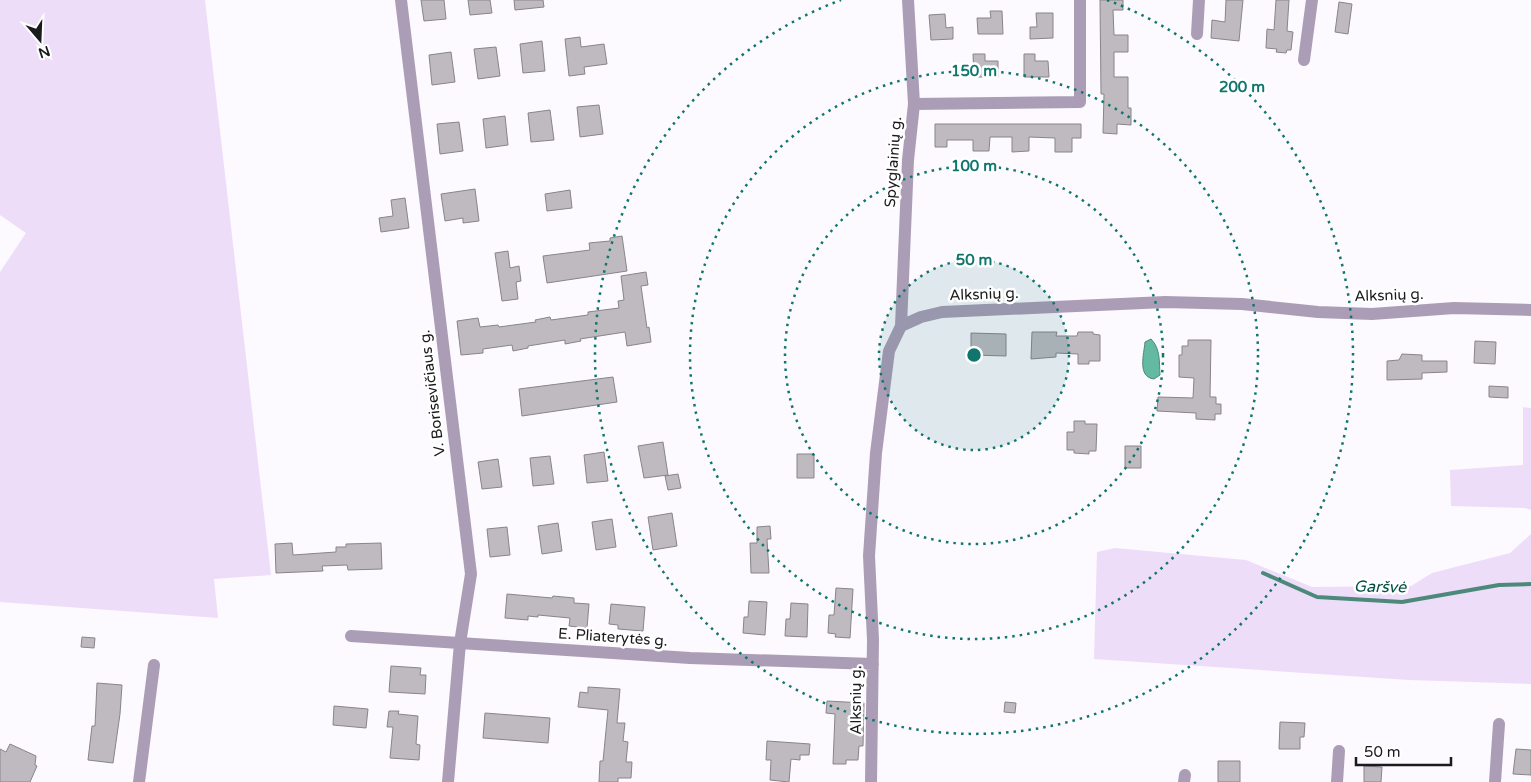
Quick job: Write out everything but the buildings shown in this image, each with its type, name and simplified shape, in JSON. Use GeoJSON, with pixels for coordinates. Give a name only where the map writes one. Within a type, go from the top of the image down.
{"type":"FeatureCollection","features":[{"type":"Feature","properties":{"kind":"street","name":"V. Borisevičiaus g."},"geometry":{"type":"LineString","coordinates":[[401,0],[471,574],[460,643],[448,782]]}},
{"type":"Feature","properties":{"kind":"street","name":"Spyglainių g."},"geometry":{"type":"LineString","coordinates":[[901,326],[908,160],[914,104],[908,0]]}},
{"type":"Feature","properties":{"kind":"street"},"geometry":{"type":"LineString","coordinates":[[914,104],[1080,102],[1080,0]]}},
{"type":"Feature","properties":{"kind":"street"},"geometry":{"type":"LineString","coordinates":[[1197,34],[1199,0]]}},
{"type":"Feature","properties":{"kind":"street"},"geometry":{"type":"LineString","coordinates":[[1304,60],[1312,0]]}},
{"type":"Feature","properties":{"kind":"street","name":"Alksnių g."},"geometry":{"type":"LineString","coordinates":[[871,782],[873,664],[869,556],[876,453],[889,351],[893,338],[901,326],[921,317],[942,312],[1165,302],[1242,304],[1318,312],[1372,314],[1454,308],[1531,310]]}},
{"type":"Feature","properties":{"kind":"street","name":"E. Pliaterytės g."},"geometry":{"type":"LineString","coordinates":[[351,636],[690,658],[873,664]]}},
{"type":"Feature","properties":{"kind":"street"},"geometry":{"type":"LineString","coordinates":[[139,782],[154,665]]}},
{"type":"Feature","properties":{"kind":"street"},"geometry":{"type":"LineString","coordinates":[[1495,782],[1499,724]]}},
{"type":"Feature","properties":{"kind":"street"},"geometry":{"type":"LineString","coordinates":[[1337,782],[1339,751]]}},
{"type":"Feature","properties":{"kind":"shaded area"},"geometry":{"type":"Polygon","coordinates":[[[0,0],[205,0],[271,575],[214,579],[218,618],[0,602],[0,272],[26,233],[0,215],[0,0]]]}},
{"type":"Feature","properties":{"kind":"shaded area"},"geometry":{"type":"Polygon","coordinates":[[[1151,339],[1158,352],[1159,361],[1160,375],[1154,379],[1145,374],[1143,370],[1145,342],[1151,339]]]}},
{"type":"Feature","properties":{"kind":"shaded area"},"geometry":{"type":"Polygon","coordinates":[[[1523,407],[1531,408],[1531,510],[1525,508],[1451,506],[1450,470],[1523,465],[1523,407]]]}},
{"type":"Feature","properties":{"kind":"shaded area"},"geometry":{"type":"Polygon","coordinates":[[[1531,534],[1531,684],[1409,680],[1094,659],[1097,552],[1115,548],[1246,560],[1312,587],[1411,586],[1432,573],[1510,553],[1531,534]]]}},
{"type":"Feature","properties":{"kind":"waterway","name":"Garšvė"},"geometry":{"type":"LineString","coordinates":[[1263,573],[1317,597],[1402,602],[1499,585],[1531,584]]}}]}
